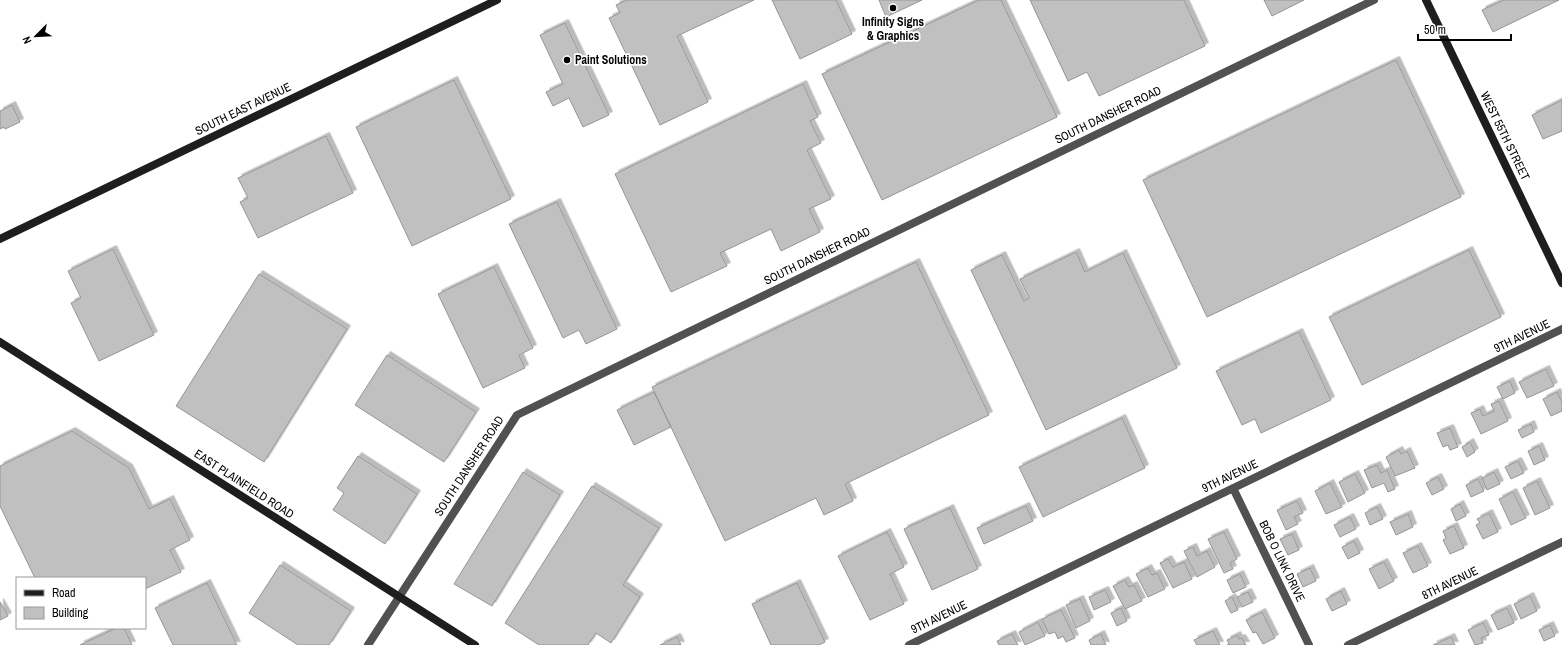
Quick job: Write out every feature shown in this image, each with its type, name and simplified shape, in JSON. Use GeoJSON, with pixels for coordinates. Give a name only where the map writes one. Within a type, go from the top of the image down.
{"type":"FeatureCollection","features":[{"type":"Feature","properties":{"kind":"main road","name":"SOUTH EAST AVENUE"},"geometry":{"type":"LineString","coordinates":[[0,239],[497,0]]}},
{"type":"Feature","properties":{"kind":"main road","name":"WEST 55TH STREET"},"geometry":{"type":"LineString","coordinates":[[1426,0],[1562,283]]}},
{"type":"Feature","properties":{"kind":"main road","name":"EAST PLAINFIELD ROAD"},"geometry":{"type":"LineString","coordinates":[[0,342],[475,645]]}},
{"type":"Feature","properties":{"kind":"street","name":"SOUTH DANSHER ROAD"},"geometry":{"type":"LineString","coordinates":[[368,645],[517,415],[1374,0]]}},
{"type":"Feature","properties":{"kind":"street","name":"9TH AVENUE"},"geometry":{"type":"LineString","coordinates":[[909,645],[1562,330]]}},
{"type":"Feature","properties":{"kind":"street","name":"BOB O LINK DRIVE"},"geometry":{"type":"LineString","coordinates":[[1233,488],[1309,645]]}},
{"type":"Feature","properties":{"kind":"street","name":"8TH AVENUE"},"geometry":{"type":"LineString","coordinates":[[1348,645],[1562,542]]}},
{"type":"Feature","properties":{"kind":"building"},"geometry":{"type":"Polygon","coordinates":[[[627,0],[754,0],[677,36],[708,102],[660,125],[609,18],[620,13],[616,5],[627,0]]]}},
{"type":"Feature","properties":{"kind":"building"},"geometry":{"type":"Polygon","coordinates":[[[772,0],[836,0],[852,34],[800,59],[772,0]]]}},
{"type":"Feature","properties":{"kind":"building","name":"Infinity Signs & Graphics"},"geometry":{"type":"Polygon","coordinates":[[[879,0],[922,0],[886,17],[879,0]]]}},
{"type":"Feature","properties":{"kind":"building"},"geometry":{"type":"Polygon","coordinates":[[[979,0],[1001,0],[1057,117],[882,200],[822,74],[979,0]]]}},
{"type":"Feature","properties":{"kind":"building"},"geometry":{"type":"Polygon","coordinates":[[[1030,0],[1184,0],[1205,46],[1099,96],[1087,72],[1068,81],[1030,0]]]}},
{"type":"Feature","properties":{"kind":"building"},"geometry":{"type":"Polygon","coordinates":[[[1264,0],[1304,0],[1272,16],[1264,0]]]}},
{"type":"Feature","properties":{"kind":"building"},"geometry":{"type":"Polygon","coordinates":[[[1504,0],[1559,0],[1493,32],[1482,10],[1504,0]]]}},
{"type":"Feature","properties":{"kind":"building","name":"Paint Solutions"},"geometry":{"type":"Polygon","coordinates":[[[565,23],[609,115],[583,127],[569,98],[553,106],[546,92],[563,84],[540,35],[565,23]]]}},
{"type":"Feature","properties":{"kind":"building"},"geometry":{"type":"Polygon","coordinates":[[[1396,60],[1461,197],[1207,317],[1143,180],[1396,60]]]}},
{"type":"Feature","properties":{"kind":"building"},"geometry":{"type":"Polygon","coordinates":[[[454,80],[511,199],[412,246],[356,127],[454,80]]]}},
{"type":"Feature","properties":{"kind":"building"},"geometry":{"type":"Polygon","coordinates":[[[803,84],[818,117],[810,121],[821,143],[807,150],[831,199],[809,209],[820,232],[781,251],[771,229],[720,253],[727,266],[671,292],[615,174],[803,84]]]}},
{"type":"Feature","properties":{"kind":"building"},"geometry":{"type":"Polygon","coordinates":[[[1562,100],[1562,131],[1543,139],[1532,115],[1562,100]]]}},
{"type":"Feature","properties":{"kind":"building"},"geometry":{"type":"Polygon","coordinates":[[[12,105],[20,122],[5,129],[4,127],[0,129],[0,111],[12,105]]]}},
{"type":"Feature","properties":{"kind":"building"},"geometry":{"type":"Polygon","coordinates":[[[326,136],[353,193],[258,238],[240,202],[248,198],[238,178],[326,136]]]}},
{"type":"Feature","properties":{"kind":"building"},"geometry":{"type":"Polygon","coordinates":[[[557,202],[617,329],[586,344],[579,330],[563,338],[509,224],[557,202]]]}},
{"type":"Feature","properties":{"kind":"building"},"geometry":{"type":"Polygon","coordinates":[[[113,249],[154,335],[99,361],[71,303],[81,298],[68,271],[113,249]]]}},
{"type":"Feature","properties":{"kind":"building"},"geometry":{"type":"Polygon","coordinates":[[[1469,250],[1501,317],[1362,385],[1329,317],[1469,250]]]}},
{"type":"Feature","properties":{"kind":"building"},"geometry":{"type":"Polygon","coordinates":[[[1076,252],[1085,272],[1123,253],[1177,368],[1046,430],[971,270],[1002,255],[1024,301],[1029,298],[1020,279],[1076,252]]]}},
{"type":"Feature","properties":{"kind":"building"},"geometry":{"type":"Polygon","coordinates":[[[916,262],[989,415],[845,484],[853,501],[824,515],[816,498],[725,541],[652,387],[916,262]]]}},
{"type":"Feature","properties":{"kind":"building"},"geometry":{"type":"Polygon","coordinates":[[[494,267],[533,348],[519,355],[525,368],[483,388],[438,294],[494,267]]]}},
{"type":"Feature","properties":{"kind":"building"},"geometry":{"type":"Polygon","coordinates":[[[259,274],[347,329],[264,462],[176,406],[259,274]]]}},
{"type":"Feature","properties":{"kind":"building"},"geometry":{"type":"Polygon","coordinates":[[[1299,332],[1331,400],[1261,433],[1255,419],[1242,425],[1216,371],[1299,332]]]}},
{"type":"Feature","properties":{"kind":"building"},"geometry":{"type":"Polygon","coordinates":[[[387,355],[476,412],[444,462],[355,405],[387,355]]]}},
{"type":"Feature","properties":{"kind":"building"},"geometry":{"type":"Polygon","coordinates":[[[1546,369],[1554,386],[1527,398],[1519,382],[1546,369]]]}},
{"type":"Feature","properties":{"kind":"building"},"geometry":{"type":"Polygon","coordinates":[[[1510,381],[1515,393],[1503,399],[1497,387],[1510,381]]]}},
{"type":"Feature","properties":{"kind":"building"},"geometry":{"type":"Polygon","coordinates":[[[654,392],[671,427],[634,445],[617,410],[654,392]]]}},
{"type":"Feature","properties":{"kind":"building"},"geometry":{"type":"Polygon","coordinates":[[[1557,392],[1562,402],[1562,411],[1551,416],[1543,399],[1557,392]]]}},
{"type":"Feature","properties":{"kind":"building"},"geometry":{"type":"Polygon","coordinates":[[[1499,401],[1508,421],[1481,434],[1471,413],[1480,409],[1483,416],[1494,411],[1491,404],[1499,401]]]}},
{"type":"Feature","properties":{"kind":"building"},"geometry":{"type":"Polygon","coordinates":[[[1122,418],[1145,468],[1043,517],[1019,467],[1122,418]]]}},
{"type":"Feature","properties":{"kind":"building"},"geometry":{"type":"Polygon","coordinates":[[[1531,424],[1534,432],[1522,438],[1518,430],[1531,424]]]}},
{"type":"Feature","properties":{"kind":"building"},"geometry":{"type":"Polygon","coordinates":[[[1450,428],[1458,447],[1450,450],[1448,445],[1443,447],[1437,433],[1450,428]]]}},
{"type":"Feature","properties":{"kind":"building"},"geometry":{"type":"Polygon","coordinates":[[[72,431],[129,468],[149,509],[170,499],[190,540],[170,550],[181,572],[146,589],[146,577],[35,577],[0,506],[0,466],[72,431]]]}},
{"type":"Feature","properties":{"kind":"building"},"geometry":{"type":"Polygon","coordinates":[[[1470,442],[1475,452],[1467,457],[1462,447],[1470,442]]]}},
{"type":"Feature","properties":{"kind":"building"},"geometry":{"type":"Polygon","coordinates":[[[1539,446],[1545,460],[1534,465],[1528,451],[1539,446]]]}},
{"type":"Feature","properties":{"kind":"building"},"geometry":{"type":"Polygon","coordinates":[[[1399,450],[1401,454],[1407,451],[1415,468],[1395,476],[1386,457],[1399,450]]]}},
{"type":"Feature","properties":{"kind":"building"},"geometry":{"type":"Polygon","coordinates":[[[358,456],[417,494],[385,544],[333,510],[344,493],[337,488],[358,456]]]}},
{"type":"Feature","properties":{"kind":"building"},"geometry":{"type":"Polygon","coordinates":[[[1518,461],[1524,473],[1511,479],[1505,467],[1518,461]]]}},
{"type":"Feature","properties":{"kind":"building"},"geometry":{"type":"Polygon","coordinates":[[[1377,465],[1381,473],[1387,470],[1395,489],[1388,492],[1384,483],[1372,488],[1364,470],[1377,465]]]}},
{"type":"Feature","properties":{"kind":"building"},"geometry":{"type":"Polygon","coordinates":[[[523,472],[560,495],[492,606],[454,584],[523,472]]]}},
{"type":"Feature","properties":{"kind":"building"},"geometry":{"type":"Polygon","coordinates":[[[1494,472],[1500,484],[1487,490],[1482,478],[1494,472]]]}},
{"type":"Feature","properties":{"kind":"building"},"geometry":{"type":"Polygon","coordinates":[[[1355,474],[1365,493],[1348,502],[1339,482],[1355,474]]]}},
{"type":"Feature","properties":{"kind":"building"},"geometry":{"type":"Polygon","coordinates":[[[1438,477],[1444,489],[1432,495],[1426,483],[1438,477]]]}},
{"type":"Feature","properties":{"kind":"building"},"geometry":{"type":"Polygon","coordinates":[[[1478,479],[1484,491],[1471,497],[1466,485],[1478,479]]]}},
{"type":"Feature","properties":{"kind":"building"},"geometry":{"type":"Polygon","coordinates":[[[1537,481],[1550,508],[1535,515],[1523,488],[1537,481]]]}},
{"type":"Feature","properties":{"kind":"building"},"geometry":{"type":"Polygon","coordinates":[[[1330,483],[1342,507],[1326,514],[1315,491],[1330,483]]]}},
{"type":"Feature","properties":{"kind":"building"},"geometry":{"type":"Polygon","coordinates":[[[592,486],[659,528],[623,585],[640,597],[611,643],[596,633],[588,645],[539,645],[505,623],[592,486]]]}},
{"type":"Feature","properties":{"kind":"building"},"geometry":{"type":"Polygon","coordinates":[[[1513,492],[1526,518],[1511,525],[1499,499],[1513,492]]]}},
{"type":"Feature","properties":{"kind":"building"},"geometry":{"type":"Polygon","coordinates":[[[1297,501],[1303,513],[1294,517],[1298,524],[1286,530],[1277,510],[1297,501]]]}},
{"type":"Feature","properties":{"kind":"building"},"geometry":{"type":"Polygon","coordinates":[[[1460,504],[1466,516],[1456,521],[1451,509],[1460,504]]]}},
{"type":"Feature","properties":{"kind":"building"},"geometry":{"type":"Polygon","coordinates":[[[1026,506],[1033,521],[984,544],[977,528],[1026,506]]]}},
{"type":"Feature","properties":{"kind":"building"},"geometry":{"type":"Polygon","coordinates":[[[1377,507],[1383,519],[1370,525],[1365,513],[1377,507]]]}},
{"type":"Feature","properties":{"kind":"building"},"geometry":{"type":"Polygon","coordinates":[[[950,508],[978,569],[932,590],[904,529],[950,508]]]}},
{"type":"Feature","properties":{"kind":"building"},"geometry":{"type":"Polygon","coordinates":[[[1489,513],[1498,532],[1483,539],[1476,525],[1480,523],[1477,519],[1489,513]]]}},
{"type":"Feature","properties":{"kind":"building"},"geometry":{"type":"Polygon","coordinates":[[[1408,514],[1413,527],[1396,535],[1390,522],[1408,514]]]}},
{"type":"Feature","properties":{"kind":"building"},"geometry":{"type":"Polygon","coordinates":[[[1350,517],[1356,529],[1340,537],[1334,525],[1350,517]]]}},
{"type":"Feature","properties":{"kind":"building"},"geometry":{"type":"Polygon","coordinates":[[[1454,526],[1464,548],[1450,554],[1443,540],[1446,538],[1443,531],[1454,526]]]}},
{"type":"Feature","properties":{"kind":"building"},"geometry":{"type":"Polygon","coordinates":[[[887,532],[904,567],[890,574],[904,604],[870,620],[838,556],[887,532]]]}},
{"type":"Feature","properties":{"kind":"building"},"geometry":{"type":"Polygon","coordinates":[[[1224,532],[1237,559],[1230,563],[1233,569],[1224,573],[1208,539],[1224,532]]]}},
{"type":"Feature","properties":{"kind":"building"},"geometry":{"type":"Polygon","coordinates":[[[1292,534],[1299,550],[1288,555],[1280,539],[1292,534]]]}},
{"type":"Feature","properties":{"kind":"building"},"geometry":{"type":"Polygon","coordinates":[[[1354,541],[1360,553],[1348,559],[1342,547],[1354,541]]]}},
{"type":"Feature","properties":{"kind":"building"},"geometry":{"type":"Polygon","coordinates":[[[1418,546],[1428,566],[1413,573],[1403,553],[1418,546]]]}},
{"type":"Feature","properties":{"kind":"building"},"geometry":{"type":"Polygon","coordinates":[[[1193,547],[1197,556],[1207,551],[1215,567],[1197,577],[1184,551],[1193,547]]]}},
{"type":"Feature","properties":{"kind":"building"},"geometry":{"type":"Polygon","coordinates":[[[1168,559],[1173,567],[1184,562],[1192,579],[1173,588],[1160,563],[1168,559]]]}},
{"type":"Feature","properties":{"kind":"building"},"geometry":{"type":"Polygon","coordinates":[[[1384,562],[1394,581],[1379,589],[1369,569],[1384,562]]]}},
{"type":"Feature","properties":{"kind":"building"},"geometry":{"type":"Polygon","coordinates":[[[280,565],[351,611],[329,645],[298,645],[249,613],[280,565]]]}},
{"type":"Feature","properties":{"kind":"building"},"geometry":{"type":"Polygon","coordinates":[[[1148,568],[1152,575],[1157,573],[1165,589],[1148,597],[1136,574],[1148,568]]]}},
{"type":"Feature","properties":{"kind":"building"},"geometry":{"type":"Polygon","coordinates":[[[1310,568],[1316,581],[1303,587],[1297,574],[1310,568]]]}},
{"type":"Feature","properties":{"kind":"building"},"geometry":{"type":"Polygon","coordinates":[[[1240,574],[1246,587],[1233,593],[1227,580],[1240,574]]]}},
{"type":"Feature","properties":{"kind":"building"},"geometry":{"type":"Polygon","coordinates":[[[1125,580],[1129,587],[1134,585],[1142,601],[1125,609],[1113,586],[1125,580]]]}},
{"type":"Feature","properties":{"kind":"building"},"geometry":{"type":"Polygon","coordinates":[[[207,583],[237,645],[173,645],[155,608],[207,583]]]}},
{"type":"Feature","properties":{"kind":"building"},"geometry":{"type":"Polygon","coordinates":[[[797,583],[825,642],[819,645],[771,645],[752,604],[797,583]]]}},
{"type":"Feature","properties":{"kind":"building"},"geometry":{"type":"Polygon","coordinates":[[[1105,590],[1111,602],[1094,610],[1089,597],[1105,590]]]}},
{"type":"Feature","properties":{"kind":"building"},"geometry":{"type":"Polygon","coordinates":[[[1341,591],[1347,604],[1332,611],[1326,599],[1341,591]]]}},
{"type":"Feature","properties":{"kind":"building"},"geometry":{"type":"Polygon","coordinates":[[[1248,592],[1253,602],[1242,607],[1237,597],[1248,592]]]}},
{"type":"Feature","properties":{"kind":"building"},"geometry":{"type":"Polygon","coordinates":[[[1530,596],[1537,611],[1521,619],[1514,604],[1530,596]]]}},
{"type":"Feature","properties":{"kind":"building"},"geometry":{"type":"Polygon","coordinates":[[[1232,597],[1238,610],[1231,613],[1225,601],[1232,597]]]}},
{"type":"Feature","properties":{"kind":"building"},"geometry":{"type":"Polygon","coordinates":[[[1080,599],[1090,621],[1076,628],[1066,605],[1080,599]]]}},
{"type":"Feature","properties":{"kind":"building"},"geometry":{"type":"Polygon","coordinates":[[[0,602],[8,616],[0,620],[0,602]]]}},
{"type":"Feature","properties":{"kind":"building"},"geometry":{"type":"Polygon","coordinates":[[[1121,608],[1127,621],[1117,626],[1111,613],[1121,608]]]}},
{"type":"Feature","properties":{"kind":"building"},"geometry":{"type":"Polygon","coordinates":[[[1507,608],[1514,623],[1498,630],[1491,615],[1507,608]]]}},
{"type":"Feature","properties":{"kind":"building"},"geometry":{"type":"Polygon","coordinates":[[[1061,610],[1075,638],[1066,642],[1063,636],[1058,639],[1055,632],[1049,634],[1042,619],[1061,610]]]}},
{"type":"Feature","properties":{"kind":"building"},"geometry":{"type":"Polygon","coordinates":[[[1262,612],[1275,638],[1263,644],[1256,632],[1253,633],[1246,620],[1262,612]]]}},
{"type":"Feature","properties":{"kind":"building"},"geometry":{"type":"Polygon","coordinates":[[[1038,622],[1045,636],[1025,645],[1019,632],[1038,622]]]}},
{"type":"Feature","properties":{"kind":"building"},"geometry":{"type":"Polygon","coordinates":[[[1483,623],[1489,635],[1481,638],[1483,643],[1475,645],[1468,630],[1483,623]]]}},
{"type":"Feature","properties":{"kind":"building"},"geometry":{"type":"Polygon","coordinates":[[[1550,625],[1555,636],[1544,641],[1539,630],[1550,625]]]}},
{"type":"Feature","properties":{"kind":"building"},"geometry":{"type":"Polygon","coordinates":[[[114,629],[124,629],[132,645],[80,645],[114,629]]]}},
{"type":"Feature","properties":{"kind":"building"},"geometry":{"type":"Polygon","coordinates":[[[1213,631],[1220,645],[1197,645],[1194,640],[1213,631]]]}},
{"type":"Feature","properties":{"kind":"building"},"geometry":{"type":"Polygon","coordinates":[[[1012,634],[1018,645],[999,645],[997,641],[1012,634]]]}},
{"type":"Feature","properties":{"kind":"building"},"geometry":{"type":"Polygon","coordinates":[[[1101,634],[1106,645],[1091,645],[1089,640],[1101,634]]]}},
{"type":"Feature","properties":{"kind":"building"},"geometry":{"type":"Polygon","coordinates":[[[1237,635],[1239,639],[1242,638],[1246,645],[1227,645],[1229,644],[1227,640],[1237,635]]]}},
{"type":"Feature","properties":{"kind":"building"},"geometry":{"type":"Polygon","coordinates":[[[677,637],[681,645],[660,645],[677,637]]]}},
{"type":"Feature","properties":{"kind":"building"},"geometry":{"type":"Polygon","coordinates":[[[1451,637],[1455,645],[1433,645],[1451,637]]]}},
{"type":"Feature","properties":{"kind":"place","name":"Infinity Signs & Graphics"},"geometry":{"type":"Point","coordinates":[893,8]}},
{"type":"Feature","properties":{"kind":"place","name":"Paint Solutions"},"geometry":{"type":"Point","coordinates":[567,60]}}]}
